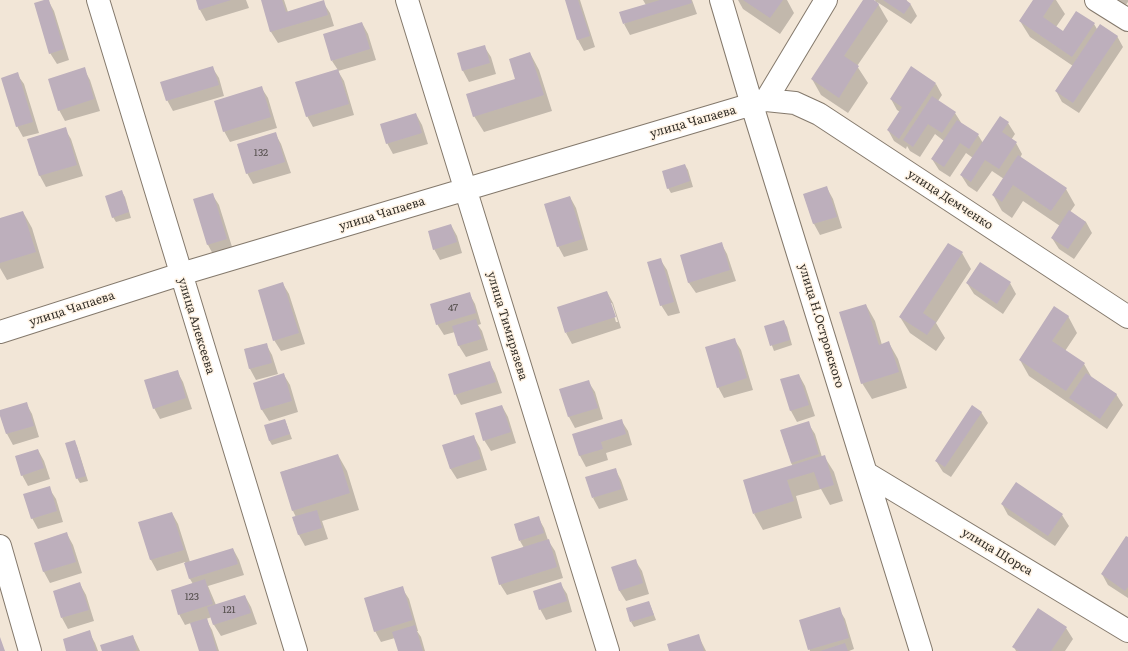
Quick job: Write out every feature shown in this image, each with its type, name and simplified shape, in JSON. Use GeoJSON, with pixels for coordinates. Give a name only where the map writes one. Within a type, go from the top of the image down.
{"type":"FeatureCollection","features":[{"type":"Feature","properties":{"kind":"street","name":"улица Алексеева"},"geometry":{"type":"LineString","coordinates":[[98,0],[296,651]]}},
{"type":"Feature","properties":{"kind":"street","name":"улица Тимирязева"},"geometry":{"type":"LineString","coordinates":[[407,0],[608,651]]}},
{"type":"Feature","properties":{"kind":"street","name":"улица Н.Островского"},"geometry":{"type":"LineString","coordinates":[[721,0],[759,103],[866,473],[921,651]]}},
{"type":"Feature","properties":{"kind":"street"},"geometry":{"type":"LineString","coordinates":[[759,103],[826,0]]}},
{"type":"Feature","properties":{"kind":"street"},"geometry":{"type":"LineString","coordinates":[[1096,0],[1128,20]]}},
{"type":"Feature","properties":{"kind":"street","name":"улица Чапаева"},"geometry":{"type":"LineString","coordinates":[[0,332],[181,274],[759,103]]}},
{"type":"Feature","properties":{"kind":"street","name":"улица Демченко"},"geometry":{"type":"LineString","coordinates":[[759,103],[795,104],[825,118],[1128,317]]}},
{"type":"Feature","properties":{"kind":"street","name":"улица Щорса"},"geometry":{"type":"LineString","coordinates":[[866,473],[1128,631]]}},
{"type":"Feature","properties":{"kind":"street"},"geometry":{"type":"LineString","coordinates":[[1,552],[30,651]]}},
{"type":"Feature","properties":{"kind":"building"},"geometry":{"type":"Polygon","coordinates":[[[49,0],[64,49],[49,54],[34,3],[49,0]]]}},
{"type":"Feature","properties":{"kind":"building"},"geometry":{"type":"Polygon","coordinates":[[[196,0],[231,0],[199,10],[196,0]]]}},
{"type":"Feature","properties":{"kind":"building"},"geometry":{"type":"Polygon","coordinates":[[[261,0],[282,0],[286,12],[324,0],[328,15],[270,32],[261,0]]]}},
{"type":"Feature","properties":{"kind":"building"},"geometry":{"type":"Polygon","coordinates":[[[565,0],[578,0],[590,36],[577,40],[565,0]]]}},
{"type":"Feature","properties":{"kind":"building"},"geometry":{"type":"Polygon","coordinates":[[[660,0],[691,0],[692,3],[623,24],[619,12],[660,0]]]}},
{"type":"Feature","properties":{"kind":"building"},"geometry":{"type":"Polygon","coordinates":[[[743,0],[783,0],[770,18],[743,0]]]}},
{"type":"Feature","properties":{"kind":"building"},"geometry":{"type":"Polygon","coordinates":[[[863,0],[874,0],[879,4],[844,56],[859,66],[839,98],[811,79],[863,0]]]}},
{"type":"Feature","properties":{"kind":"building"},"geometry":{"type":"Polygon","coordinates":[[[883,0],[906,0],[911,4],[904,14],[883,0]]]}},
{"type":"Feature","properties":{"kind":"building"},"geometry":{"type":"Polygon","coordinates":[[[1033,0],[1054,0],[1043,17],[1063,31],[1076,11],[1095,23],[1072,57],[1019,21],[1033,0]]]}},
{"type":"Feature","properties":{"kind":"building"},"geometry":{"type":"Polygon","coordinates":[[[362,22],[370,49],[331,61],[323,34],[362,22]]]}},
{"type":"Feature","properties":{"kind":"building"},"geometry":{"type":"Polygon","coordinates":[[[1100,24],[1118,36],[1073,103],[1055,91],[1100,24]]]}},
{"type":"Feature","properties":{"kind":"building"},"geometry":{"type":"Polygon","coordinates":[[[485,45],[490,63],[462,71],[457,53],[485,45]]]}},
{"type":"Feature","properties":{"kind":"building"},"geometry":{"type":"Polygon","coordinates":[[[530,52],[544,95],[473,117],[466,94],[515,79],[509,59],[530,52]]]}},
{"type":"Feature","properties":{"kind":"building"},"geometry":{"type":"Polygon","coordinates":[[[213,66],[219,85],[166,101],[160,82],[213,66]]]}},
{"type":"Feature","properties":{"kind":"building"},"geometry":{"type":"Polygon","coordinates":[[[911,66],[936,83],[899,139],[887,130],[902,107],[890,99],[911,66]]]}},
{"type":"Feature","properties":{"kind":"building"},"geometry":{"type":"Polygon","coordinates":[[[85,67],[94,99],[58,111],[48,79],[85,67]]]}},
{"type":"Feature","properties":{"kind":"building"},"geometry":{"type":"Polygon","coordinates":[[[338,69],[349,104],[306,117],[295,82],[338,69]]]}},
{"type":"Feature","properties":{"kind":"building"},"geometry":{"type":"Polygon","coordinates":[[[18,72],[33,122],[16,127],[1,78],[18,72]]]}},
{"type":"Feature","properties":{"kind":"building"},"geometry":{"type":"Polygon","coordinates":[[[262,86],[271,117],[223,132],[214,101],[262,86]]]}},
{"type":"Feature","properties":{"kind":"building"},"geometry":{"type":"Polygon","coordinates":[[[932,96],[956,112],[942,133],[928,124],[913,147],[903,140],[932,96]]]}},
{"type":"Feature","properties":{"kind":"building"},"geometry":{"type":"Polygon","coordinates":[[[416,113],[422,133],[386,144],[380,124],[416,113]]]}},
{"type":"Feature","properties":{"kind":"building"},"geometry":{"type":"Polygon","coordinates":[[[1000,116],[1009,122],[1002,132],[1017,142],[999,169],[985,160],[971,182],[960,175],[1000,116]]]}},
{"type":"Feature","properties":{"kind":"building"},"geometry":{"type":"Polygon","coordinates":[[[957,120],[979,134],[969,149],[960,143],[944,167],[931,159],[957,120]]]}},
{"type":"Feature","properties":{"kind":"building"},"geometry":{"type":"Polygon","coordinates":[[[66,127],[77,165],[39,176],[27,139],[66,127]]]}},
{"type":"Feature","properties":{"kind":"building"},"geometry":{"type":"Polygon","coordinates":[[[276,132],[285,162],[246,174],[237,144],[276,132]]]}},
{"type":"Feature","properties":{"kind":"building"},"geometry":{"type":"Polygon","coordinates":[[[1018,155],[1067,188],[1051,211],[1013,185],[1002,202],[992,195],[1018,155]]]}},
{"type":"Feature","properties":{"kind":"building"},"geometry":{"type":"Polygon","coordinates":[[[685,164],[690,181],[667,189],[662,171],[685,164]]]}},
{"type":"Feature","properties":{"kind":"building"},"geometry":{"type":"Polygon","coordinates":[[[827,186],[837,217],[813,224],[803,194],[827,186]]]}},
{"type":"Feature","properties":{"kind":"building"},"geometry":{"type":"Polygon","coordinates":[[[122,190],[129,212],[112,218],[105,196],[122,190]]]}},
{"type":"Feature","properties":{"kind":"building"},"geometry":{"type":"Polygon","coordinates":[[[213,193],[227,239],[207,245],[193,199],[213,193]]]}},
{"type":"Feature","properties":{"kind":"building"},"geometry":{"type":"Polygon","coordinates":[[[570,196],[583,239],[557,247],[544,204],[570,196]]]}},
{"type":"Feature","properties":{"kind":"building"},"geometry":{"type":"Polygon","coordinates":[[[1069,210],[1086,222],[1068,249],[1051,238],[1069,210]]]}},
{"type":"Feature","properties":{"kind":"building"},"geometry":{"type":"Polygon","coordinates":[[[23,211],[36,252],[0,263],[0,218],[23,211]]]}},
{"type":"Feature","properties":{"kind":"building"},"geometry":{"type":"Polygon","coordinates":[[[451,224],[457,242],[433,250],[428,231],[451,224]]]}},
{"type":"Feature","properties":{"kind":"building"},"geometry":{"type":"Polygon","coordinates":[[[722,242],[730,270],[688,283],[680,255],[722,242]]]}},
{"type":"Feature","properties":{"kind":"building"},"geometry":{"type":"Polygon","coordinates":[[[948,243],[963,252],[923,313],[936,322],[927,335],[899,317],[948,243]]]}},
{"type":"Feature","properties":{"kind":"building"},"geometry":{"type":"Polygon","coordinates":[[[661,258],[674,302],[660,306],[647,262],[661,258]]]}},
{"type":"Feature","properties":{"kind":"building"},"geometry":{"type":"Polygon","coordinates":[[[980,262],[1011,282],[997,304],[966,283],[980,262]]]}},
{"type":"Feature","properties":{"kind":"building"},"geometry":{"type":"Polygon","coordinates":[[[283,282],[299,333],[273,341],[258,290],[283,282]]]}},
{"type":"Feature","properties":{"kind":"building"},"geometry":{"type":"Polygon","coordinates":[[[607,291],[616,317],[565,333],[557,307],[607,291]]]}},
{"type":"Feature","properties":{"kind":"building"},"geometry":{"type":"Polygon","coordinates":[[[470,292],[476,313],[436,325],[430,304],[470,292]]]}},
{"type":"Feature","properties":{"kind":"building"},"geometry":{"type":"Polygon","coordinates":[[[866,304],[879,345],[889,341],[899,372],[861,384],[839,312],[866,304]]]}},
{"type":"Feature","properties":{"kind":"building"},"geometry":{"type":"Polygon","coordinates":[[[1054,306],[1069,316],[1052,341],[1085,363],[1066,391],[1019,360],[1054,306]]]}},
{"type":"Feature","properties":{"kind":"building"},"geometry":{"type":"Polygon","coordinates":[[[476,319],[482,339],[458,346],[452,326],[476,319]]]}},
{"type":"Feature","properties":{"kind":"building"},"geometry":{"type":"Polygon","coordinates":[[[784,320],[790,340],[770,346],[764,326],[784,320]]]}},
{"type":"Feature","properties":{"kind":"building"},"geometry":{"type":"Polygon","coordinates":[[[735,338],[747,378],[717,388],[705,347],[735,338]]]}},
{"type":"Feature","properties":{"kind":"building"},"geometry":{"type":"Polygon","coordinates":[[[267,343],[272,363],[249,369],[244,349],[267,343]]]}},
{"type":"Feature","properties":{"kind":"building"},"geometry":{"type":"Polygon","coordinates":[[[490,361],[496,382],[454,395],[448,374],[490,361]]]}},
{"type":"Feature","properties":{"kind":"building"},"geometry":{"type":"Polygon","coordinates":[[[178,370],[186,398],[153,409],[144,380],[178,370]]]}},
{"type":"Feature","properties":{"kind":"building"},"geometry":{"type":"Polygon","coordinates":[[[284,373],[292,401],[261,410],[253,383],[284,373]]]}},
{"type":"Feature","properties":{"kind":"building"},"geometry":{"type":"Polygon","coordinates":[[[1086,373],[1117,394],[1100,419],[1069,398],[1086,373]]]}},
{"type":"Feature","properties":{"kind":"building"},"geometry":{"type":"Polygon","coordinates":[[[799,374],[809,405],[790,411],[780,379],[799,374]]]}},
{"type":"Feature","properties":{"kind":"building"},"geometry":{"type":"Polygon","coordinates":[[[589,380],[598,408],[568,417],[559,389],[589,380]]]}},
{"type":"Feature","properties":{"kind":"building"},"geometry":{"type":"Polygon","coordinates":[[[27,402],[34,426],[6,434],[0,416],[0,410],[27,402]]]}},
{"type":"Feature","properties":{"kind":"building"},"geometry":{"type":"Polygon","coordinates":[[[502,405],[511,432],[483,441],[475,413],[502,405]]]}},
{"type":"Feature","properties":{"kind":"building"},"geometry":{"type":"Polygon","coordinates":[[[972,405],[982,412],[945,467],[935,461],[972,405]]]}},
{"type":"Feature","properties":{"kind":"building"},"geometry":{"type":"Polygon","coordinates":[[[285,419],[290,434],[269,441],[264,425],[285,419]]]}},
{"type":"Feature","properties":{"kind":"building"},"geometry":{"type":"Polygon","coordinates":[[[622,419],[626,434],[601,442],[603,449],[579,456],[572,434],[622,419]]]}},
{"type":"Feature","properties":{"kind":"building"},"geometry":{"type":"Polygon","coordinates":[[[809,421],[819,454],[791,463],[780,430],[809,421]]]}},
{"type":"Feature","properties":{"kind":"building"},"geometry":{"type":"Polygon","coordinates":[[[474,435],[481,459],[450,469],[442,445],[474,435]]]}},
{"type":"Feature","properties":{"kind":"building"},"geometry":{"type":"Polygon","coordinates":[[[75,440],[86,476],[76,479],[65,443],[75,440]]]}},
{"type":"Feature","properties":{"kind":"building"},"geometry":{"type":"Polygon","coordinates":[[[38,449],[44,468],[21,476],[15,456],[38,449]]]}},
{"type":"Feature","properties":{"kind":"building"},"geometry":{"type":"Polygon","coordinates":[[[338,454],[350,493],[292,511],[280,472],[338,454]]]}},
{"type":"Feature","properties":{"kind":"building"},"geometry":{"type":"Polygon","coordinates":[[[825,455],[834,485],[820,489],[814,472],[787,480],[794,501],[753,514],[743,480],[825,455]]]}},
{"type":"Feature","properties":{"kind":"building"},"geometry":{"type":"Polygon","coordinates":[[[616,468],[622,489],[592,498],[585,477],[616,468]]]}},
{"type":"Feature","properties":{"kind":"building"},"geometry":{"type":"Polygon","coordinates":[[[1016,482],[1063,514],[1048,536],[1001,504],[1016,482]]]}},
{"type":"Feature","properties":{"kind":"building"},"geometry":{"type":"Polygon","coordinates":[[[50,486],[57,511],[31,519],[23,494],[50,486]]]}},
{"type":"Feature","properties":{"kind":"building"},"geometry":{"type":"Polygon","coordinates":[[[317,510],[322,528],[298,535],[292,517],[317,510]]]}},
{"type":"Feature","properties":{"kind":"building"},"geometry":{"type":"Polygon","coordinates":[[[172,512],[184,550],[150,560],[138,522],[172,512]]]}},
{"type":"Feature","properties":{"kind":"building"},"geometry":{"type":"Polygon","coordinates":[[[539,516],[544,533],[519,541],[514,524],[539,516]]]}},
{"type":"Feature","properties":{"kind":"building"},"geometry":{"type":"Polygon","coordinates":[[[67,532],[76,562],[43,572],[34,543],[67,532]]]}},
{"type":"Feature","properties":{"kind":"building"},"geometry":{"type":"Polygon","coordinates":[[[1126,536],[1128,537],[1128,587],[1125,591],[1101,574],[1126,536]]]}},
{"type":"Feature","properties":{"kind":"building"},"geometry":{"type":"Polygon","coordinates":[[[549,539],[557,567],[499,585],[491,557],[549,539]]]}},
{"type":"Feature","properties":{"kind":"building"},"geometry":{"type":"Polygon","coordinates":[[[233,548],[238,564],[189,579],[184,563],[233,548]]]}},
{"type":"Feature","properties":{"kind":"building"},"geometry":{"type":"Polygon","coordinates":[[[636,559],[643,583],[619,591],[611,567],[636,559]]]}},
{"type":"Feature","properties":{"kind":"building"},"geometry":{"type":"Polygon","coordinates":[[[205,579],[213,604],[178,615],[171,590],[205,579]]]}},
{"type":"Feature","properties":{"kind":"building"},"geometry":{"type":"Polygon","coordinates":[[[80,582],[89,610],[61,618],[53,591],[80,582]]]}},
{"type":"Feature","properties":{"kind":"building"},"geometry":{"type":"Polygon","coordinates":[[[561,582],[567,601],[539,610],[533,591],[561,582]]]}},
{"type":"Feature","properties":{"kind":"building"},"geometry":{"type":"Polygon","coordinates":[[[403,586],[413,620],[374,632],[364,598],[403,586]]]}},
{"type":"Feature","properties":{"kind":"building"},"geometry":{"type":"Polygon","coordinates":[[[245,595],[251,613],[213,625],[207,607],[245,595]]]}},
{"type":"Feature","properties":{"kind":"building"},"geometry":{"type":"Polygon","coordinates":[[[649,601],[654,615],[630,622],[626,608],[649,601]]]}},
{"type":"Feature","properties":{"kind":"building"},"geometry":{"type":"Polygon","coordinates":[[[840,607],[849,638],[808,650],[799,620],[840,607]]]}},
{"type":"Feature","properties":{"kind":"building"},"geometry":{"type":"Polygon","coordinates":[[[1038,608],[1067,627],[1051,651],[1019,651],[1012,647],[1038,608]]]}},
{"type":"Feature","properties":{"kind":"building"},"geometry":{"type":"Polygon","coordinates":[[[207,618],[217,651],[199,651],[190,623],[207,618]]]}},
{"type":"Feature","properties":{"kind":"building"},"geometry":{"type":"Polygon","coordinates":[[[415,625],[423,651],[398,651],[392,632],[415,625]]]}},
{"type":"Feature","properties":{"kind":"building"},"geometry":{"type":"Polygon","coordinates":[[[90,630],[96,651],[66,651],[63,639],[90,630]]]}},
{"type":"Feature","properties":{"kind":"building"},"geometry":{"type":"Polygon","coordinates":[[[699,634],[704,651],[669,651],[667,644],[699,634]]]}},
{"type":"Feature","properties":{"kind":"building"},"geometry":{"type":"Polygon","coordinates":[[[133,635],[137,650],[102,651],[100,645],[133,635]]]}},
{"type":"Feature","properties":{"kind":"building"},"geometry":{"type":"Polygon","coordinates":[[[0,637],[5,651],[0,651],[0,637]]]}},
{"type":"Feature","properties":{"kind":"building"},"geometry":{"type":"Polygon","coordinates":[[[845,643],[848,651],[820,651],[845,643]]]}}]}
